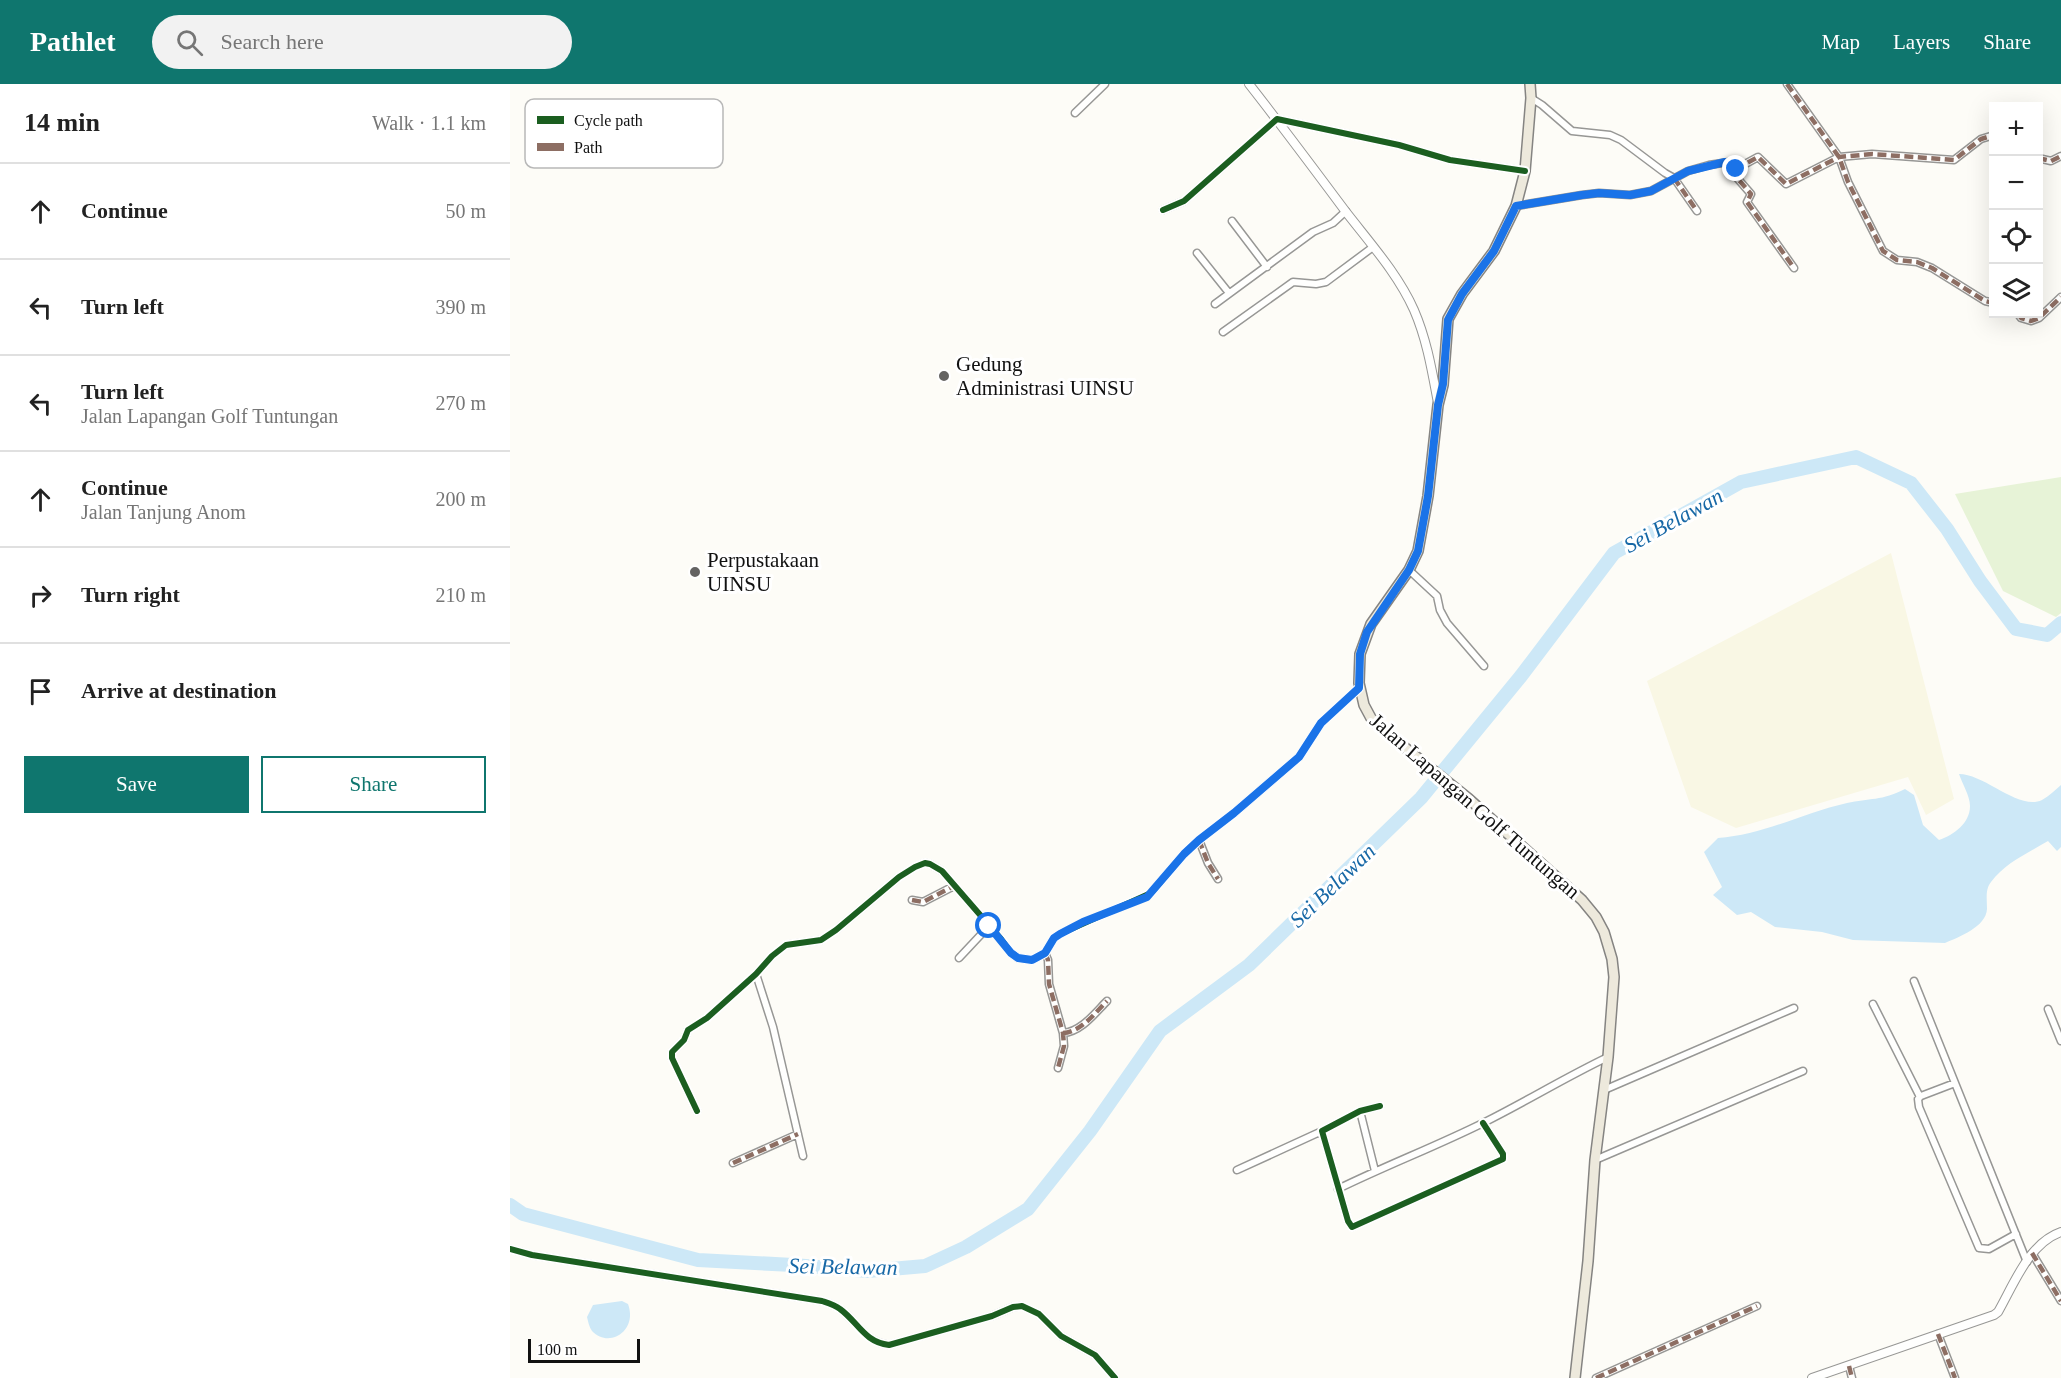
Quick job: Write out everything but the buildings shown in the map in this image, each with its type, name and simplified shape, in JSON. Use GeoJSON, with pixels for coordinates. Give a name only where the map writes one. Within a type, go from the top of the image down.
{"type":"FeatureCollection","features":[{"type":"Feature","properties":{"kind":"main road"},"geometry":{"type":"LineString","coordinates":[[1438,405],[1443,384],[1448,320],[1462,294],[1494,251],[1516,206],[1525,171],[1531,98],[1530,84]]}},
{"type":"Feature","properties":{"kind":"main road","name":"Jalan Lapangan Golf Tuntungan"},"geometry":{"type":"LineString","coordinates":[[1438,405],[1428,496],[1418,551],[1409,570],[1367,632],[1360,654],[1359,688],[1371,718],[1469,799],[1582,900],[1590,908],[1604,932],[1612,959],[1614,978],[1575,1378]]}},
{"type":"Feature","properties":{"kind":"street"},"geometry":{"type":"LineString","coordinates":[[1075,113],[1105,84]]}},
{"type":"Feature","properties":{"kind":"street","name":"Jalan Lapangan Golf Tuntungan"},"geometry":{"type":"LineString","coordinates":[[1249,84],[1402,288],[1414,309],[1429,351],[1438,405]]}},
{"type":"Feature","properties":{"kind":"street"},"geometry":{"type":"LineString","coordinates":[[1787,84],[1839,157],[1848,182],[1883,251],[1897,260],[1917,262],[1932,268],[1989,302]]}},
{"type":"Feature","properties":{"kind":"street"},"geometry":{"type":"LineString","coordinates":[[1531,98],[1572,131],[1610,135],[1621,140],[1674,178],[1697,211]]}},
{"type":"Feature","properties":{"kind":"street"},"geometry":{"type":"LineString","coordinates":[[1163,210],[1184,201],[1277,119],[1399,145],[1450,160],[1525,171]]}},
{"type":"Feature","properties":{"kind":"street"},"geometry":{"type":"LineString","coordinates":[[1736,169],[1758,157],[1786,184],[1839,157],[1872,154],[1954,160],[1989,135]]}},
{"type":"Feature","properties":{"kind":"street"},"geometry":{"type":"LineString","coordinates":[[2043,159],[2051,161],[2061,156]]}},
{"type":"Feature","properties":{"kind":"street"},"geometry":{"type":"LineString","coordinates":[[1516,206],[1599,193],[1630,195],[1651,191],[1662,187],[1674,178],[1709,165],[1731,163],[1736,169],[1738,179],[1751,194],[1747,202],[1794,268]]}},
{"type":"Feature","properties":{"kind":"street"},"geometry":{"type":"LineString","coordinates":[[1215,304],[1313,232],[1333,223],[1346,212]]}},
{"type":"Feature","properties":{"kind":"street"},"geometry":{"type":"LineString","coordinates":[[1232,221],[1267,267]]}},
{"type":"Feature","properties":{"kind":"street"},"geometry":{"type":"LineString","coordinates":[[1223,332],[1293,282],[1316,284],[1326,282],[1373,247]]}},
{"type":"Feature","properties":{"kind":"street"},"geometry":{"type":"LineString","coordinates":[[1197,254],[1229,293]]}},
{"type":"Feature","properties":{"kind":"street"},"geometry":{"type":"LineString","coordinates":[[2043,314],[2061,297]]}},
{"type":"Feature","properties":{"kind":"street"},"geometry":{"type":"LineString","coordinates":[[2021,318],[2031,321],[2039,318]]}},
{"type":"Feature","properties":{"kind":"street"},"geometry":{"type":"LineString","coordinates":[[1409,570],[1437,596],[1442,615],[1447,623],[1484,666]]}},
{"type":"Feature","properties":{"kind":"street"},"geometry":{"type":"LineString","coordinates":[[697,1111],[672,1058],[672,1052],[684,1040],[688,1030],[707,1018],[786,945],[821,940],[899,877],[925,863],[942,872],[1011,953],[1018,958],[1032,960],[1045,953],[1054,938],[1060,934],[1083,922],[1147,897],[1199,840],[1299,757],[1321,723],[1359,688]]}},
{"type":"Feature","properties":{"kind":"street"},"geometry":{"type":"LineString","coordinates":[[1199,840],[1208,863],[1218,879]]}},
{"type":"Feature","properties":{"kind":"street"},"geometry":{"type":"LineString","coordinates":[[912,900],[923,902],[954,886]]}},
{"type":"Feature","properties":{"kind":"street"},"geometry":{"type":"LineString","coordinates":[[959,958],[989,926]]}},
{"type":"Feature","properties":{"kind":"street"},"geometry":{"type":"LineString","coordinates":[[1045,953],[1048,960],[1049,984],[1063,1033],[1064,1046],[1058,1068]]}},
{"type":"Feature","properties":{"kind":"street"},"geometry":{"type":"LineString","coordinates":[[756,974],[773,1027],[803,1156]]}},
{"type":"Feature","properties":{"kind":"street"},"geometry":{"type":"LineString","coordinates":[[1914,981],[2027,1262]]}},
{"type":"Feature","properties":{"kind":"street"},"geometry":{"type":"LineString","coordinates":[[1063,1033],[1071,1033],[1079,1028],[1107,1001]]}},
{"type":"Feature","properties":{"kind":"street"},"geometry":{"type":"LineString","coordinates":[[1873,1004],[1920,1097],[1919,1107],[1979,1248],[1989,1249],[2016,1234]]}},
{"type":"Feature","properties":{"kind":"street"},"geometry":{"type":"LineString","coordinates":[[1604,1090],[1794,1008]]}},
{"type":"Feature","properties":{"kind":"street"},"geometry":{"type":"LineString","coordinates":[[2048,1009],[2061,1041]]}},
{"type":"Feature","properties":{"kind":"street"},"geometry":{"type":"LineString","coordinates":[[1338,1189],[1483,1123],[1608,1057]]}},
{"type":"Feature","properties":{"kind":"street"},"geometry":{"type":"LineString","coordinates":[[1595,1160],[1803,1071]]}},
{"type":"Feature","properties":{"kind":"street"},"geometry":{"type":"LineString","coordinates":[[1920,1097],[1955,1083]]}},
{"type":"Feature","properties":{"kind":"street"},"geometry":{"type":"LineString","coordinates":[[1237,1170],[1360,1111],[1380,1106]]}},
{"type":"Feature","properties":{"kind":"street"},"geometry":{"type":"LineString","coordinates":[[1360,1111],[1374,1171]]}},
{"type":"Feature","properties":{"kind":"street"},"geometry":{"type":"LineString","coordinates":[[1322,1131],[1338,1189],[1352,1227],[1503,1159],[1503,1154],[1483,1123]]}},
{"type":"Feature","properties":{"kind":"street"},"geometry":{"type":"LineString","coordinates":[[734,1163],[798,1134]]}},
{"type":"Feature","properties":{"kind":"street"},"geometry":{"type":"LineString","coordinates":[[1812,1378],[1984,1319],[1998,1312],[2032,1253],[2052,1235],[2061,1232]]}},
{"type":"Feature","properties":{"kind":"street"},"geometry":{"type":"LineString","coordinates":[[510,1249],[532,1255],[822,1301],[840,1308],[861,1332],[889,1345],[984,1318],[1012,1307],[1022,1306],[1039,1314],[1062,1336],[1095,1355],[1115,1378]]}},
{"type":"Feature","properties":{"kind":"street"},"geometry":{"type":"LineString","coordinates":[[2032,1253],[2061,1301]]}},
{"type":"Feature","properties":{"kind":"street"},"geometry":{"type":"LineString","coordinates":[[1596,1378],[1756,1306]]}},
{"type":"Feature","properties":{"kind":"street"},"geometry":{"type":"LineString","coordinates":[[1938,1334],[1955,1378]]}},
{"type":"Feature","properties":{"kind":"street"},"geometry":{"type":"LineString","coordinates":[[1849,1366],[1852,1378]]}},
{"type":"Feature","properties":{"kind":"shaded area"},"geometry":{"type":"Polygon","coordinates":[[[1891,553],[1954,799],[1926,815],[1908,777],[1736,828],[1691,807],[1647,681],[1891,553]]]}},
{"type":"Feature","properties":{"kind":"green space"},"geometry":{"type":"Polygon","coordinates":[[[2061,477],[2061,613],[2056,617],[2003,591],[1955,494],[2061,477]]]}},
{"type":"Feature","properties":{"kind":"water"},"geometry":{"type":"Polygon","coordinates":[[[1959,774],[1980,780],[2023,801],[2042,800],[2061,785],[2061,847],[2057,851],[2048,841],[2003,869],[1988,888],[1987,909],[1982,921],[1964,934],[1945,943],[1853,940],[1822,932],[1775,927],[1751,912],[1737,915],[1713,895],[1722,887],[1704,852],[1718,838],[1751,833],[1847,803],[1882,797],[1905,789],[1914,795],[1923,825],[1939,840],[1945,838],[1960,828],[1969,812],[1969,798],[1959,774]]]}},
{"type":"Feature","properties":{"kind":"water"},"geometry":{"type":"Polygon","coordinates":[[[622,1301],[628,1304],[630,1314],[629,1322],[620,1334],[606,1338],[592,1331],[587,1317],[593,1305],[622,1301]]]}},
{"type":"Feature","properties":{"kind":"waterway","name":"Sei Belawan"},"geometry":{"type":"LineString","coordinates":[[510,1205],[523,1214],[698,1260],[868,1271],[925,1266],[966,1247],[1028,1209],[1090,1131],[1160,1031],[1249,965],[1421,798],[1521,676],[1614,553],[1741,482],[1856,457],[1911,483],[1947,529],[1980,581],[2016,629],[2047,635],[2061,623]]}},
{"type":"Feature","properties":{"kind":"marked path"},"geometry":{"type":"LineString","coordinates":[[1787,84],[1839,157],[1848,182],[1883,251],[1897,260],[1917,262],[1932,268],[1989,302]]}},
{"type":"Feature","properties":{"kind":"marked path"},"geometry":{"type":"LineString","coordinates":[[1736,169],[1758,157],[1786,184],[1839,157],[1872,154],[1954,160],[1981,139],[1989,137]]}},
{"type":"Feature","properties":{"kind":"marked path"},"geometry":{"type":"LineString","coordinates":[[2043,159],[2051,161],[2061,156]]}},
{"type":"Feature","properties":{"kind":"marked path"},"geometry":{"type":"LineString","coordinates":[[1516,206],[1599,193],[1630,195],[1651,191],[1688,171],[1729,162],[1736,169],[1738,179],[1751,194],[1747,202],[1794,268]]}},
{"type":"Feature","properties":{"kind":"marked path"},"geometry":{"type":"LineString","coordinates":[[1674,178],[1697,211]]}},
{"type":"Feature","properties":{"kind":"marked path"},"geometry":{"type":"LineString","coordinates":[[2043,314],[2061,297]]}},
{"type":"Feature","properties":{"kind":"marked path"},"geometry":{"type":"LineString","coordinates":[[2021,318],[2031,321],[2039,318]]}},
{"type":"Feature","properties":{"kind":"marked path"},"geometry":{"type":"LineString","coordinates":[[1199,840],[1208,863],[1218,879]]}},
{"type":"Feature","properties":{"kind":"marked path"},"geometry":{"type":"LineString","coordinates":[[912,900],[923,902],[954,886]]}},
{"type":"Feature","properties":{"kind":"marked path"},"geometry":{"type":"LineString","coordinates":[[1045,953],[1048,960],[1049,984],[1063,1033],[1064,1046],[1058,1068]]}},
{"type":"Feature","properties":{"kind":"marked path"},"geometry":{"type":"LineString","coordinates":[[1063,1033],[1082,1026],[1107,1001]]}},
{"type":"Feature","properties":{"kind":"marked path"},"geometry":{"type":"LineString","coordinates":[[733,1163],[798,1134]]}},
{"type":"Feature","properties":{"kind":"marked path"},"geometry":{"type":"LineString","coordinates":[[2032,1253],[2061,1301]]}},
{"type":"Feature","properties":{"kind":"marked path"},"geometry":{"type":"LineString","coordinates":[[1596,1378],[1757,1306]]}},
{"type":"Feature","properties":{"kind":"marked path"},"geometry":{"type":"LineString","coordinates":[[1938,1334],[1955,1378]]}},
{"type":"Feature","properties":{"kind":"marked path"},"geometry":{"type":"LineString","coordinates":[[1849,1366],[1852,1378]]}},
{"type":"Feature","properties":{"kind":"cycle path"},"geometry":{"type":"LineString","coordinates":[[1163,210],[1184,201],[1277,119],[1399,145],[1450,160],[1525,171]]}},
{"type":"Feature","properties":{"kind":"cycle path"},"geometry":{"type":"LineString","coordinates":[[697,1111],[672,1058],[672,1052],[684,1040],[688,1030],[707,1018],[786,945],[821,940],[899,877],[925,863],[942,871],[1011,953],[1018,958],[1032,960],[1045,953],[1054,938],[1060,934],[1151,893],[1199,840],[1299,757],[1321,723],[1359,688]]}},
{"type":"Feature","properties":{"kind":"cycle path"},"geometry":{"type":"LineString","coordinates":[[1380,1106],[1360,1111],[1322,1131],[1348,1221],[1352,1227],[1503,1159],[1503,1154],[1483,1123]]}},
{"type":"Feature","properties":{"kind":"cycle path"},"geometry":{"type":"LineString","coordinates":[[510,1249],[532,1255],[822,1301],[840,1309],[873,1340],[889,1345],[1022,1306],[1039,1314],[1061,1336],[1095,1355],[1115,1378]]}},
{"type":"Feature","properties":{"kind":"place","name":"Gedung Administrasi UINSU"},"geometry":{"type":"Point","coordinates":[944,376]}},
{"type":"Feature","properties":{"kind":"place","name":"Perpustakaan UINSU"},"geometry":{"type":"Point","coordinates":[695,572]}},
{"type":"Feature","properties":{"kind":"route"},"geometry":{"type":"LineString","coordinates":[[989,926],[1011,953],[1025,961],[1032,960],[1045,953],[1054,938],[1060,934],[1083,922],[1147,897],[1199,840],[1299,757],[1321,723],[1359,688],[1360,654],[1367,632],[1409,570],[1418,551],[1428,496],[1438,405],[1443,384],[1448,320],[1462,294],[1494,251],[1516,206],[1599,193],[1630,195],[1651,191],[1688,171],[1725,162],[1731,163],[1736,169]]}}]}
